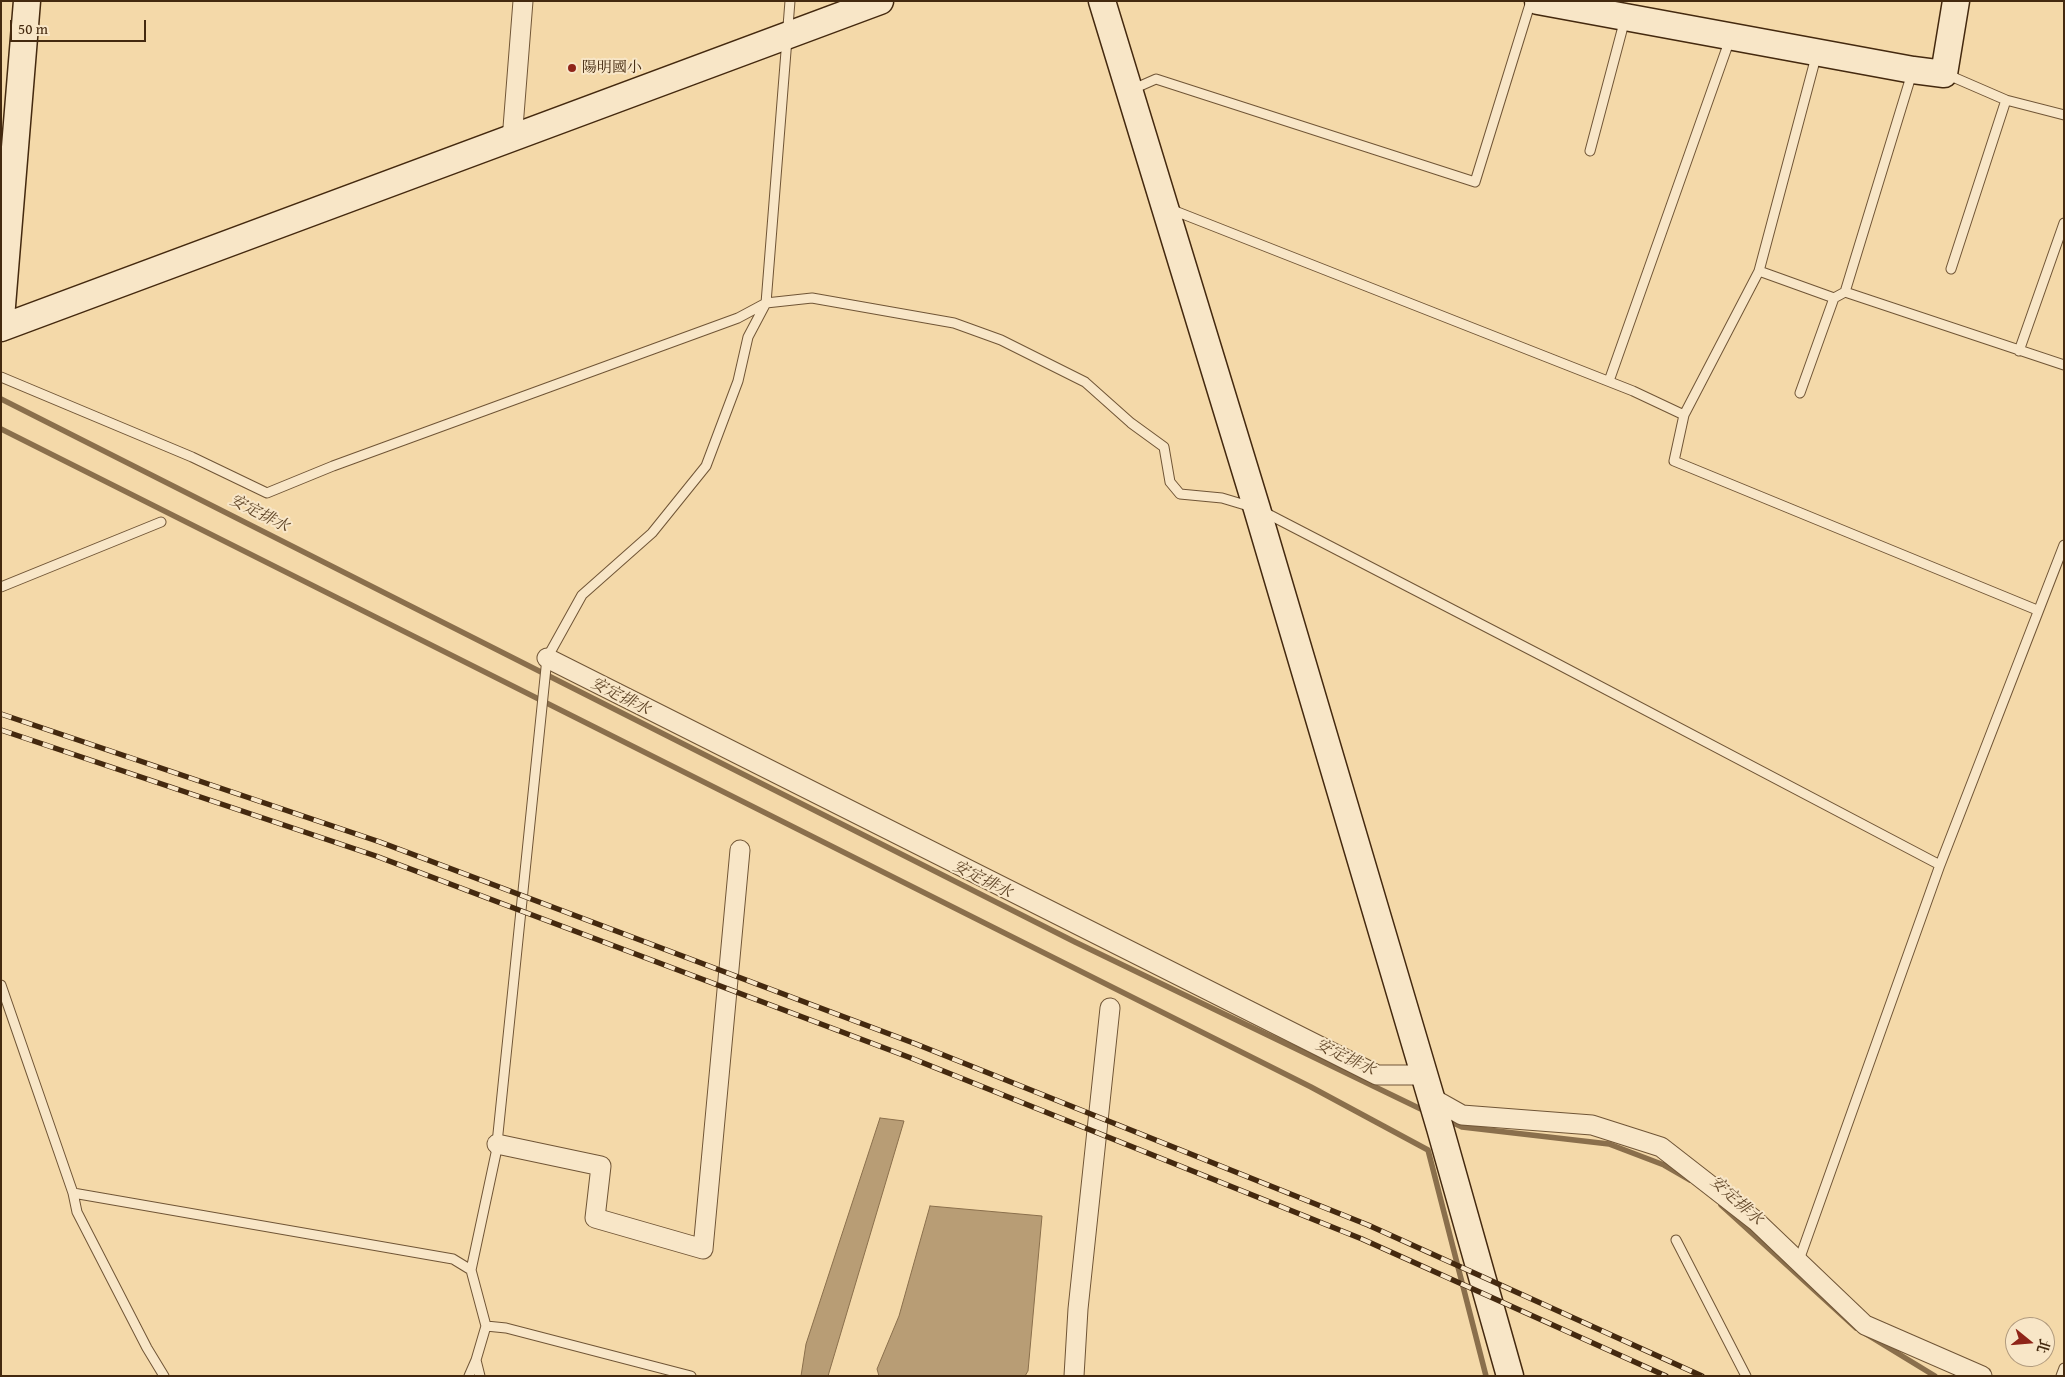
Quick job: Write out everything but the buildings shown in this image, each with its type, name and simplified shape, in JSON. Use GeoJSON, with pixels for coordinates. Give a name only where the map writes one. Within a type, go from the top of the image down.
{"type":"FeatureCollection","features":[{"type":"Feature","properties":{"kind":"street"},"geometry":{"type":"LineString","coordinates":[[1,318],[27,1]]}},
{"type":"Feature","properties":{"kind":"street"},"geometry":{"type":"LineString","coordinates":[[512,140],[523,1]]}},
{"type":"Feature","properties":{"kind":"street"},"geometry":{"type":"LineString","coordinates":[[1,328],[512,140],[880,1]]}},
{"type":"Feature","properties":{"kind":"street"},"geometry":{"type":"LineString","coordinates":[[1102,1],[1257,509],[1432,1102],[1510,1376]]}},
{"type":"Feature","properties":{"kind":"street"},"geometry":{"type":"LineString","coordinates":[[1538,1],[1913,70],[1944,74],[1956,1]]}},
{"type":"Feature","properties":{"kind":"street"},"geometry":{"type":"LineString","coordinates":[[547,663],[1432,1102],[1462,1115],[1592,1125],[1661,1147],[1756,1221],[1798,1263],[1866,1325],[1982,1376]]}},
{"type":"Feature","properties":{"kind":"street"},"geometry":{"type":"LineString","coordinates":[[497,1144],[601,1166],[595,1218],[703,1249],[740,850]]}},
{"type":"Feature","properties":{"kind":"street"},"geometry":{"type":"LineString","coordinates":[[1074,1376],[1078,1309],[1110,1008]]}},
{"type":"Feature","properties":{"kind":"lane"},"geometry":{"type":"LineString","coordinates":[[469,1376],[486,1326],[471,1270],[497,1144],[547,663],[582,595],[652,533],[706,466],[738,381],[748,337],[766,303],[790,1]]}},
{"type":"Feature","properties":{"kind":"lane"},"geometry":{"type":"LineString","coordinates":[[1130,91],[1156,79],[1475,182],[1532,1]]}},
{"type":"Feature","properties":{"kind":"lane"},"geometry":{"type":"LineString","coordinates":[[1590,151],[1626,17]]}},
{"type":"Feature","properties":{"kind":"lane"},"geometry":{"type":"LineString","coordinates":[[1609,381],[1731,36]]}},
{"type":"Feature","properties":{"kind":"lane"},"geometry":{"type":"LineString","coordinates":[[1817,52],[1759,271],[1684,415],[1674,461],[2037,610]]}},
{"type":"Feature","properties":{"kind":"lane"},"geometry":{"type":"LineString","coordinates":[[1800,393],[1834,298],[1845,292],[1913,70]]}},
{"type":"Feature","properties":{"kind":"lane"},"geometry":{"type":"LineString","coordinates":[[1944,74],[2006,100],[2064,115]]}},
{"type":"Feature","properties":{"kind":"lane"},"geometry":{"type":"LineString","coordinates":[[1951,269],[2006,100]]}},
{"type":"Feature","properties":{"kind":"lane"},"geometry":{"type":"LineString","coordinates":[[1165,207],[1609,381],[1684,415]]}},
{"type":"Feature","properties":{"kind":"lane"},"geometry":{"type":"LineString","coordinates":[[2019,351],[2064,223]]}},
{"type":"Feature","properties":{"kind":"lane"},"geometry":{"type":"LineString","coordinates":[[1759,271],[1834,298]]}},
{"type":"Feature","properties":{"kind":"lane"},"geometry":{"type":"LineString","coordinates":[[1845,292],[2064,365]]}},
{"type":"Feature","properties":{"kind":"lane"},"geometry":{"type":"LineString","coordinates":[[1,377],[192,458],[267,493],[333,466],[738,318],[766,303],[812,298],[954,323],[1001,340],[1084,382],[1131,423],[1164,447],[1170,482],[1180,494],[1222,498],[1257,509],[1940,864]]}},
{"type":"Feature","properties":{"kind":"lane"},"geometry":{"type":"LineString","coordinates":[[1,587],[161,522]]}},
{"type":"Feature","properties":{"kind":"lane"},"geometry":{"type":"LineString","coordinates":[[1798,1263],[1940,864],[2037,610],[2064,545]]}},
{"type":"Feature","properties":{"kind":"lane"},"geometry":{"type":"LineString","coordinates":[[1,985],[73,1194],[77,1212],[164,1376]]}},
{"type":"Feature","properties":{"kind":"lane"},"geometry":{"type":"LineString","coordinates":[[73,1194],[453,1259],[471,1270]]}},
{"type":"Feature","properties":{"kind":"lane"},"geometry":{"type":"LineString","coordinates":[[1676,1240],[1746,1376]]}},
{"type":"Feature","properties":{"kind":"lane"},"geometry":{"type":"LineString","coordinates":[[486,1326],[506,1328],[691,1376]]}},
{"type":"Feature","properties":{"kind":"lane"},"geometry":{"type":"LineString","coordinates":[[476,1360],[480,1376]]}},
{"type":"Feature","properties":{"kind":"lane"},"geometry":{"type":"LineString","coordinates":[[2061,1376],[2064,1368]]}},
{"type":"Feature","properties":{"kind":"shaded area"},"geometry":{"type":"Polygon","coordinates":[[[880,1118],[904,1121],[828,1376],[801,1376],[806,1344],[880,1118]]]}},
{"type":"Feature","properties":{"kind":"shaded area"},"geometry":{"type":"Polygon","coordinates":[[[930,1206],[1042,1216],[1028,1371],[1025,1376],[879,1376],[877,1369],[899,1316],[930,1206]]]}},
{"type":"Feature","properties":{"kind":"waterway","name":"安定排水"},"geometry":{"type":"LineString","coordinates":[[1,399],[1075,942],[1427,1112]]}},
{"type":"Feature","properties":{"kind":"waterway"},"geometry":{"type":"LineString","coordinates":[[1,429],[1311,1087],[1428,1150],[1486,1376]]}},
{"type":"Feature","properties":{"kind":"waterway","name":"安定排水"},"geometry":{"type":"LineString","coordinates":[[1447,1120],[1462,1127],[1609,1144],[1664,1165],[1690,1180]]}},
{"type":"Feature","properties":{"kind":"waterway","name":"安定排水"},"geometry":{"type":"LineString","coordinates":[[1721,1205],[1856,1328]]}},
{"type":"Feature","properties":{"kind":"waterway","name":"安定排水"},"geometry":{"type":"LineString","coordinates":[[1866,1334],[1935,1376]]}},
{"type":"Feature","properties":{"kind":"railway"},"geometry":{"type":"LineString","coordinates":[[1,714],[380,842],[916,1044],[1368,1225],[1702,1376]]}},
{"type":"Feature","properties":{"kind":"railway"},"geometry":{"type":"LineString","coordinates":[[1,730],[376,856],[911,1058],[1362,1239],[1666,1376]]}},
{"type":"Feature","properties":{"kind":"place","name":"陽明國小"},"geometry":{"type":"Point","coordinates":[572,68]}}]}
